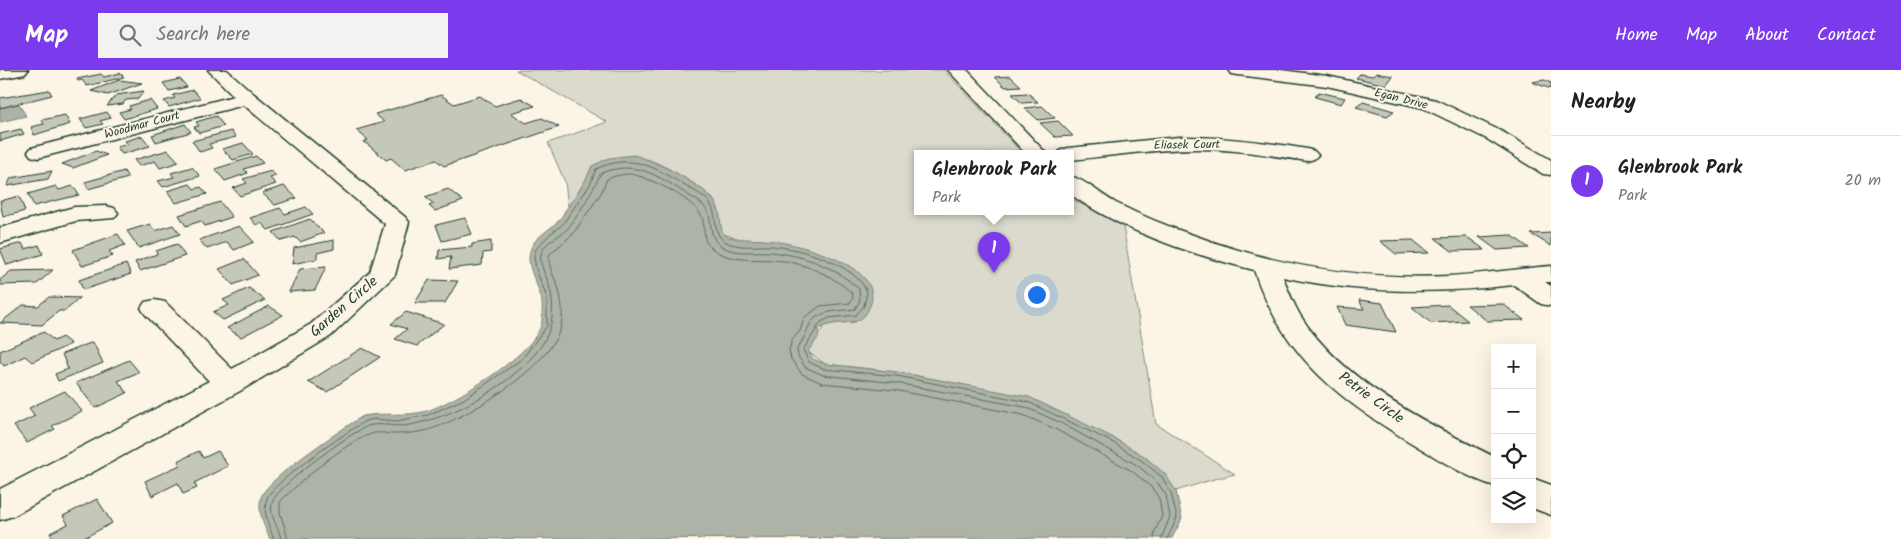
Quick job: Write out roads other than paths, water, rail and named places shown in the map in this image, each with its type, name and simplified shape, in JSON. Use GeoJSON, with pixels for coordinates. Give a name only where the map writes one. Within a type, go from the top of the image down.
{"type":"FeatureCollection","features":[{"type":"Feature","properties":{"kind":"street"},"geometry":{"type":"LineString","coordinates":[[0,74],[19,70]]}},
{"type":"Feature","properties":{"kind":"street","name":"Garden Circle"},"geometry":{"type":"LineString","coordinates":[[0,506],[229,384],[322,330],[382,275],[397,222],[247,98],[217,70]]}},
{"type":"Feature","properties":{"kind":"street"},"geometry":{"type":"LineString","coordinates":[[957,70],[1033,150]]}},
{"type":"Feature","properties":{"kind":"street","name":"Egan Drive"},"geometry":{"type":"LineString","coordinates":[[1238,70],[1327,81],[1429,104],[1494,135],[1551,169]]}},
{"type":"Feature","properties":{"kind":"street"},"geometry":{"type":"LineString","coordinates":[[1429,104],[1453,96]]}},
{"type":"Feature","properties":{"kind":"street","name":"Woodmar Court"},"geometry":{"type":"LineString","coordinates":[[38,152],[247,98]]}},
{"type":"Feature","properties":{"kind":"street","name":"Eliasek Court"},"geometry":{"type":"LineString","coordinates":[[1074,153],[1196,143],[1240,146],[1307,155]]}},
{"type":"Feature","properties":{"kind":"street"},"geometry":{"type":"LineString","coordinates":[[1074,186],[1100,204],[1144,225],[1212,251],[1296,272],[1367,282],[1449,284],[1551,274]]}},
{"type":"Feature","properties":{"kind":"street"},"geometry":{"type":"LineString","coordinates":[[0,236],[74,214],[106,213]]}},
{"type":"Feature","properties":{"kind":"street","name":"Petrie Circle"},"geometry":{"type":"LineString","coordinates":[[1265,264],[1278,300],[1289,321],[1307,344],[1359,394],[1434,442],[1491,471]]}},
{"type":"Feature","properties":{"kind":"street"},"geometry":{"type":"LineString","coordinates":[[1518,276],[1551,298]]}},
{"type":"Feature","properties":{"kind":"street"},"geometry":{"type":"LineString","coordinates":[[155,308],[229,384]]}},
{"type":"Feature","properties":{"kind":"street"},"geometry":{"type":"LineString","coordinates":[[1536,494],[1551,501]]}},
{"type":"Feature","properties":{"kind":"water"},"geometry":{"type":"Polygon","coordinates":[[[19,104],[26,116],[0,122],[0,108],[19,104]]]}},
{"type":"Feature","properties":{"kind":"water"},"geometry":{"type":"Polygon","coordinates":[[[634,155],[667,168],[703,190],[717,206],[722,231],[728,237],[775,241],[806,248],[825,254],[859,273],[869,285],[872,299],[865,315],[856,321],[831,324],[819,329],[818,338],[808,351],[813,359],[825,364],[897,372],[1029,397],[1112,437],[1144,456],[1165,474],[1176,491],[1182,519],[1172,538],[270,539],[260,512],[260,500],[268,487],[292,465],[363,416],[419,413],[440,406],[494,374],[527,346],[538,332],[542,320],[542,300],[529,259],[534,242],[559,220],[584,183],[592,166],[609,158],[634,155]]]}},
{"type":"Feature","properties":{"kind":"place","name":"Glenbrook Park"},"geometry":{"type":"Point","coordinates":[994,273]}}]}
